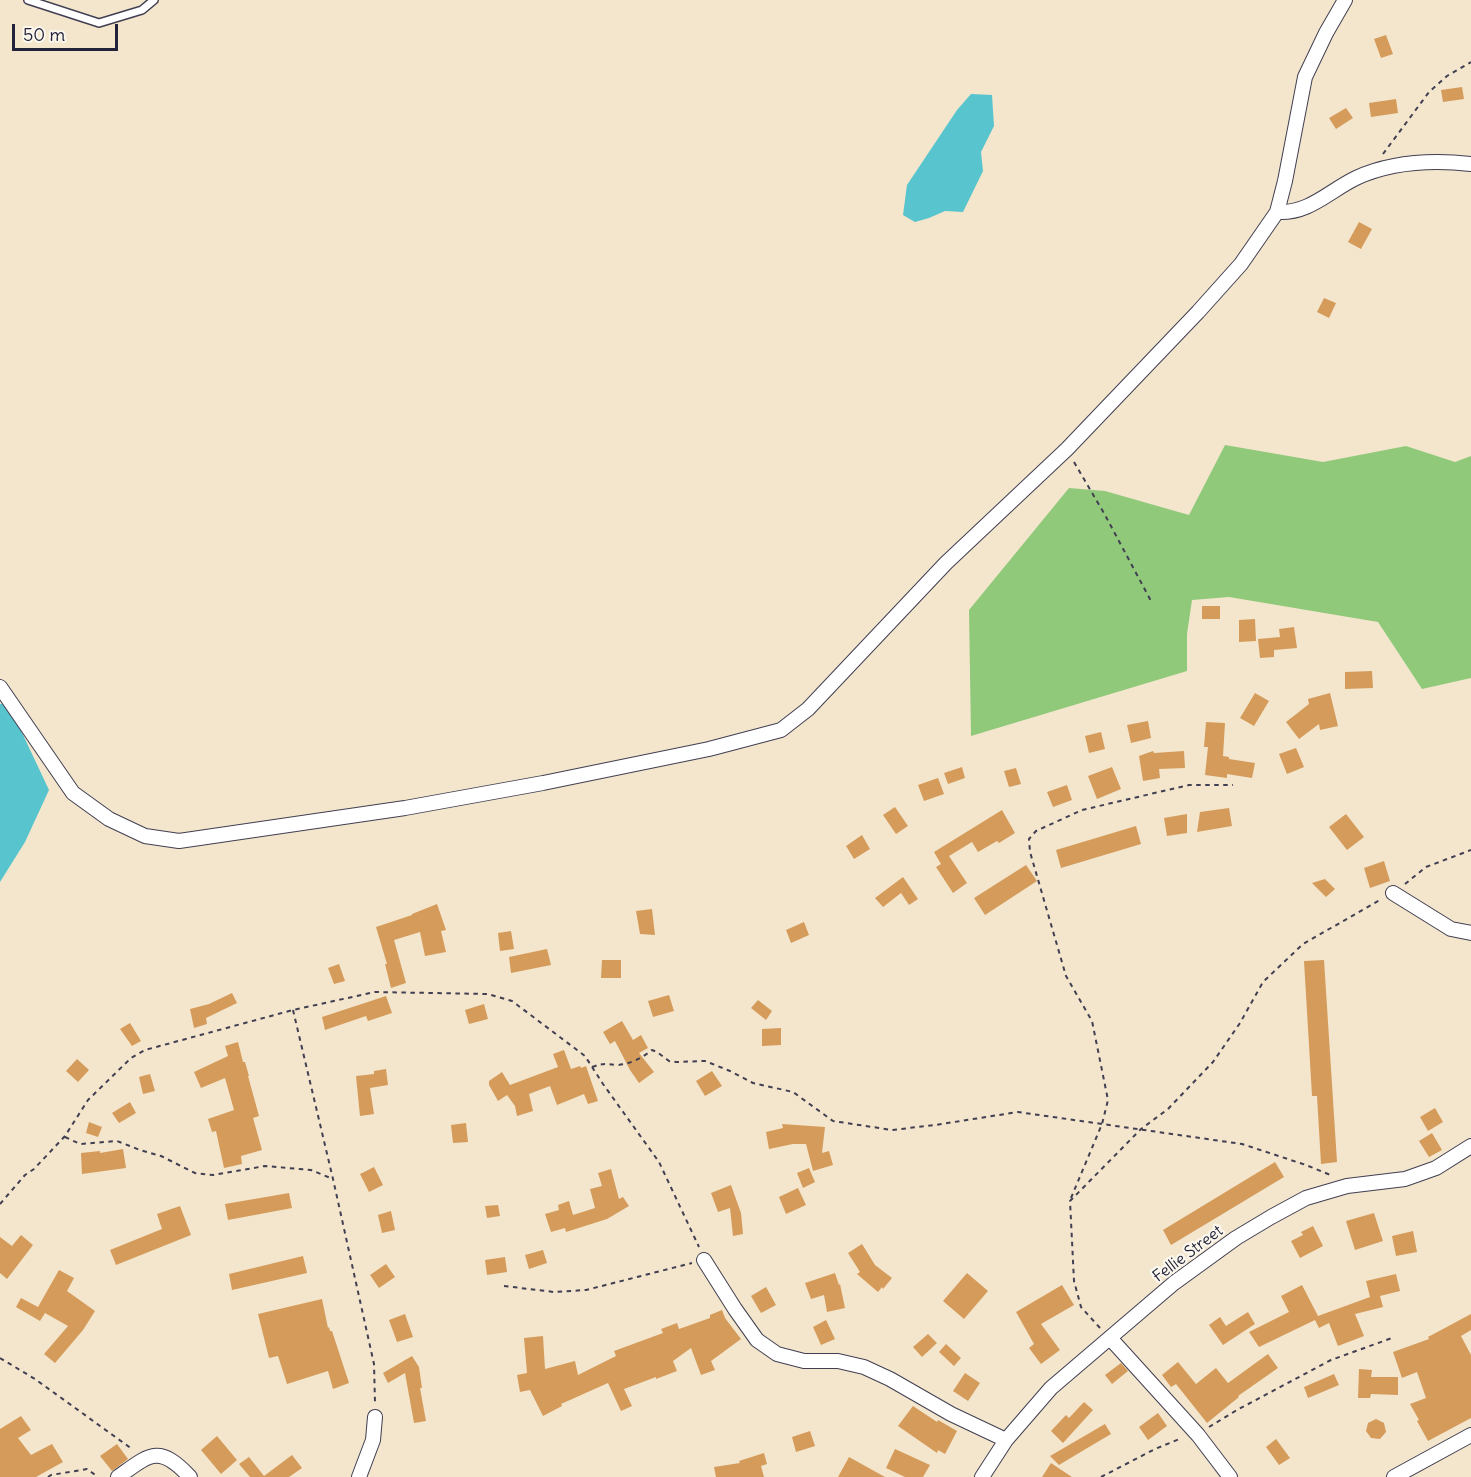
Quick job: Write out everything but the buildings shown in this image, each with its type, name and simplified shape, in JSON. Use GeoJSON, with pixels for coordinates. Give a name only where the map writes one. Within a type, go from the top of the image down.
{"type":"FeatureCollection","features":[{"type":"Feature","properties":{"kind":"street"},"geometry":{"type":"LineString","coordinates":[[0,687],[73,793],[108,819],[145,836],[179,841],[405,808],[543,783],[709,749],[781,730],[808,709],[946,563],[1067,449],[1242,264],[1276,212],[1287,171],[1305,77],[1345,0]]}},
{"type":"Feature","properties":{"kind":"street"},"geometry":{"type":"LineString","coordinates":[[1276,212],[1288,213],[1299,210],[1315,203],[1342,185],[1371,172],[1405,165],[1451,162],[1471,164]]}},
{"type":"Feature","properties":{"kind":"street"},"geometry":{"type":"LineString","coordinates":[[1393,893],[1451,929],[1471,933]]}},
{"type":"Feature","properties":{"kind":"street","name":"Fellie Street"},"geometry":{"type":"LineString","coordinates":[[982,1477],[1006,1440],[1051,1388],[1174,1283],[1236,1238],[1306,1198],[1347,1186],[1405,1179],[1436,1168],[1471,1146]]}},
{"type":"Feature","properties":{"kind":"street"},"geometry":{"type":"LineString","coordinates":[[704,1260],[757,1340],[777,1354],[804,1361],[837,1361],[864,1367],[890,1379],[951,1414],[1006,1440]]}},
{"type":"Feature","properties":{"kind":"street"},"geometry":{"type":"LineString","coordinates":[[1110,1338],[1198,1435],[1230,1477]]}},
{"type":"Feature","properties":{"kind":"street"},"geometry":{"type":"LineString","coordinates":[[359,1477],[373,1440],[375,1417]]}},
{"type":"Feature","properties":{"kind":"street"},"geometry":{"type":"LineString","coordinates":[[1394,1477],[1471,1435]]}},
{"type":"Feature","properties":{"kind":"street"},"geometry":{"type":"LineString","coordinates":[[118,1477],[148,1457],[158,1455],[166,1457],[190,1477]]}},
{"type":"Feature","properties":{"kind":"lane"},"geometry":{"type":"LineString","coordinates":[[28,0],[99,23],[142,10],[154,0]]}},
{"type":"Feature","properties":{"kind":"path"},"geometry":{"type":"LineString","coordinates":[[1371,172],[1428,92],[1447,76],[1471,62]]}},
{"type":"Feature","properties":{"kind":"path"},"geometry":{"type":"LineString","coordinates":[[1067,449],[1150,601]]}},
{"type":"Feature","properties":{"kind":"path"},"geometry":{"type":"LineString","coordinates":[[1110,1338],[1081,1307],[1074,1281],[1070,1201],[1102,1124],[1108,1100],[1092,1021],[1066,976],[1030,852],[1029,839],[1036,831],[1082,810],[1189,785],[1233,785]]}},
{"type":"Feature","properties":{"kind":"path"},"geometry":{"type":"LineString","coordinates":[[1070,1201],[1141,1129],[1168,1109],[1213,1062],[1240,1023],[1263,982],[1303,944],[1393,893],[1426,867],[1471,850]]}},
{"type":"Feature","properties":{"kind":"path"},"geometry":{"type":"LineString","coordinates":[[0,1204],[25,1175],[34,1169],[65,1137],[87,1100],[131,1058],[145,1050],[292,1010],[375,992],[488,994],[512,1001],[585,1056],[659,1162],[704,1260],[586,1290],[554,1292],[504,1286]]}},
{"type":"Feature","properties":{"kind":"path"},"geometry":{"type":"LineString","coordinates":[[292,1010],[333,1179],[374,1364],[375,1417]]}},
{"type":"Feature","properties":{"kind":"path"},"geometry":{"type":"LineString","coordinates":[[592,1067],[604,1063],[617,1065],[631,1063],[652,1050],[669,1061],[705,1061],[753,1083],[793,1092],[833,1121],[892,1130],[1018,1112],[1242,1144],[1340,1178],[1347,1186]]}},
{"type":"Feature","properties":{"kind":"path"},"geometry":{"type":"LineString","coordinates":[[65,1137],[80,1144],[117,1141],[161,1156],[195,1173],[213,1175],[265,1166],[311,1170],[333,1179]]}},
{"type":"Feature","properties":{"kind":"path"},"geometry":{"type":"LineString","coordinates":[[1101,1477],[1176,1440],[1198,1435],[1237,1410],[1331,1360],[1392,1338]]}},
{"type":"Feature","properties":{"kind":"path"},"geometry":{"type":"LineString","coordinates":[[0,1358],[35,1379],[136,1453],[148,1457]]}},
{"type":"Feature","properties":{"kind":"path"},"geometry":{"type":"LineString","coordinates":[[48,1477],[87,1469],[98,1477]]}},
{"type":"Feature","properties":{"kind":"green space"},"geometry":{"type":"Polygon","coordinates":[[[1225,445],[1323,462],[1406,446],[1455,462],[1471,456],[1471,678],[1422,689],[1378,622],[1229,597],[1192,600],[1187,634],[1187,671],[971,736],[969,610],[1069,488],[1105,491],[1189,515],[1225,445]]]}},
{"type":"Feature","properties":{"kind":"water"},"geometry":{"type":"Polygon","coordinates":[[[971,94],[992,95],[994,126],[981,152],[983,171],[963,212],[945,211],[915,222],[903,215],[907,185],[957,110],[971,94]]]}},
{"type":"Feature","properties":{"kind":"water"},"geometry":{"type":"Polygon","coordinates":[[[8,703],[49,790],[25,842],[0,882],[0,704],[8,703]]]}}]}
